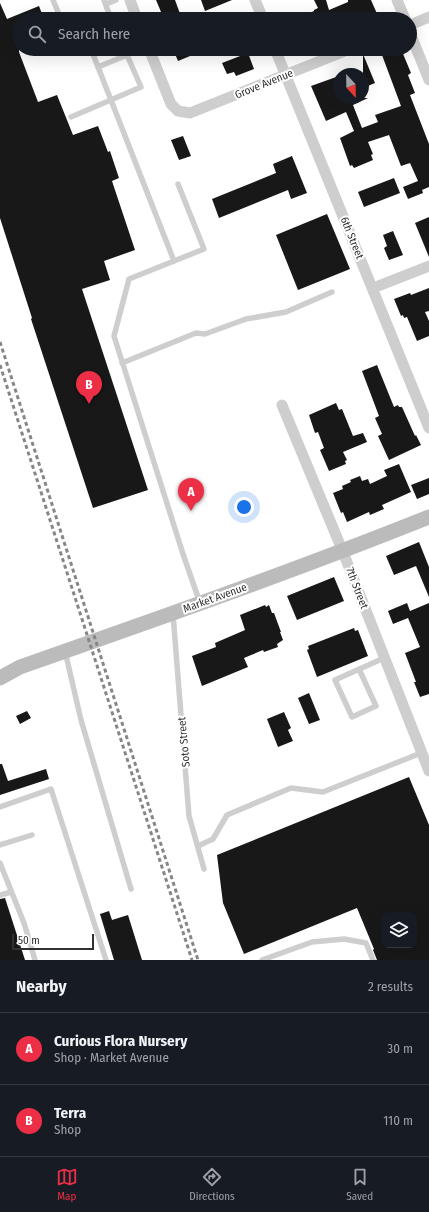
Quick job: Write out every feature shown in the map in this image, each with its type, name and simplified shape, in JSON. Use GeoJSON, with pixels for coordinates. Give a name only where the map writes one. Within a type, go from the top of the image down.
{"type":"FeatureCollection","features":[{"type":"Feature","properties":{"kind":"street"},"geometry":{"type":"LineString","coordinates":[[130,0],[134,12]]}},
{"type":"Feature","properties":{"kind":"street"},"geometry":{"type":"LineString","coordinates":[[255,0],[260,12]]}},
{"type":"Feature","properties":{"kind":"street"},"geometry":{"type":"LineString","coordinates":[[397,0],[401,12]]}},
{"type":"Feature","properties":{"kind":"street"},"geometry":{"type":"LineString","coordinates":[[417,22],[429,17]]}},
{"type":"Feature","properties":{"kind":"street"},"geometry":{"type":"LineString","coordinates":[[417,50],[429,80]]}},
{"type":"Feature","properties":{"kind":"street","name":"Grove Avenue"},"geometry":{"type":"LineString","coordinates":[[152,56],[171,104],[178,111],[190,113],[332,56]]}},
{"type":"Feature","properties":{"kind":"street","name":"6th Street"},"geometry":{"type":"LineString","coordinates":[[278,56],[429,428]]}},
{"type":"Feature","properties":{"kind":"street"},"geometry":{"type":"LineString","coordinates":[[373,288],[429,266]]}},
{"type":"Feature","properties":{"kind":"street","name":"7th Street"},"geometry":{"type":"LineString","coordinates":[[282,405],[343,552],[421,753],[428,767]]}},
{"type":"Feature","properties":{"kind":"street","name":"Market Avenue"},"geometry":{"type":"LineString","coordinates":[[0,678],[20,667],[174,614],[343,552],[429,516]]}},
{"type":"Feature","properties":{"kind":"lane"},"geometry":{"type":"LineString","coordinates":[[109,12],[105,2],[116,0]]}},
{"type":"Feature","properties":{"kind":"lane"},"geometry":{"type":"LineString","coordinates":[[56,1],[59,12]]}},
{"type":"Feature","properties":{"kind":"lane"},"geometry":{"type":"LineString","coordinates":[[94,56],[174,261]]}},
{"type":"Feature","properties":{"kind":"lane"},"geometry":{"type":"LineString","coordinates":[[98,67],[125,56]]}},
{"type":"Feature","properties":{"kind":"lane"},"geometry":{"type":"LineString","coordinates":[[71,117],[140,87],[127,56]]}},
{"type":"Feature","properties":{"kind":"lane"},"geometry":{"type":"LineString","coordinates":[[178,184],[204,249],[129,279],[114,336],[200,604]]}},
{"type":"Feature","properties":{"kind":"lane"},"geometry":{"type":"LineString","coordinates":[[122,363],[196,333],[205,334],[246,319],[286,312],[332,292]]}},
{"type":"Feature","properties":{"kind":"lane","name":"Soto Street"},"geometry":{"type":"LineString","coordinates":[[174,614],[189,816],[204,869]]}},
{"type":"Feature","properties":{"kind":"lane"},"geometry":{"type":"LineString","coordinates":[[65,651],[81,720],[131,889]]}},
{"type":"Feature","properties":{"kind":"lane"},"geometry":{"type":"LineString","coordinates":[[359,669],[376,706],[352,717],[335,680],[359,669],[384,658]]}},
{"type":"Feature","properties":{"kind":"lane"},"geometry":{"type":"LineString","coordinates":[[198,846],[213,839],[227,815],[277,794],[292,788],[323,792],[421,753]]}},
{"type":"Feature","properties":{"kind":"lane"},"geometry":{"type":"LineString","coordinates":[[0,806],[51,789],[106,960]]}},
{"type":"Feature","properties":{"kind":"lane"},"geometry":{"type":"LineString","coordinates":[[0,845],[32,835]]}},
{"type":"Feature","properties":{"kind":"lane"},"geometry":{"type":"LineString","coordinates":[[0,863],[24,924],[35,960]]}},
{"type":"Feature","properties":{"kind":"lane"},"geometry":{"type":"LineString","coordinates":[[0,896],[11,892]]}},
{"type":"Feature","properties":{"kind":"lane"},"geometry":{"type":"LineString","coordinates":[[262,960],[312,942],[344,939],[366,943],[373,960]]}},
{"type":"Feature","properties":{"kind":"building"},"geometry":{"type":"Polygon","coordinates":[[[156,0],[175,0],[179,12],[161,12],[156,0]]]}},
{"type":"Feature","properties":{"kind":"building"},"geometry":{"type":"Polygon","coordinates":[[[201,0],[232,0],[205,11],[201,0]]]}},
{"type":"Feature","properties":{"kind":"building"},"geometry":{"type":"Polygon","coordinates":[[[314,0],[326,0],[329,10],[348,2],[348,0],[371,0],[376,12],[312,12],[318,8],[314,0]]]}},
{"type":"Feature","properties":{"kind":"building"},"geometry":{"type":"Polygon","coordinates":[[[0,3],[7,19],[12,17],[12,56],[21,56],[38,102],[57,95],[73,135],[98,126],[108,152],[110,151],[119,178],[112,181],[135,250],[104,261],[110,280],[82,289],[148,490],[93,508],[31,319],[32,318],[0,218],[0,3]]]}},
{"type":"Feature","properties":{"kind":"building"},"geometry":{"type":"Polygon","coordinates":[[[39,6],[41,12],[24,12],[39,6]]]}},
{"type":"Feature","properties":{"kind":"building"},"geometry":{"type":"Polygon","coordinates":[[[176,56],[190,56],[178,61],[176,56]]]}},
{"type":"Feature","properties":{"kind":"building"},"geometry":{"type":"Polygon","coordinates":[[[240,56],[249,56],[254,69],[236,76],[234,72],[227,74],[222,63],[240,56]]]}},
{"type":"Feature","properties":{"kind":"building"},"geometry":{"type":"Polygon","coordinates":[[[364,56],[369,68],[363,68],[364,56]]]}},
{"type":"Feature","properties":{"kind":"building"},"geometry":{"type":"Polygon","coordinates":[[[382,56],[404,56],[411,73],[408,75],[415,93],[410,95],[429,144],[429,187],[422,190],[423,193],[408,199],[403,187],[418,181],[410,163],[401,166],[389,135],[368,142],[373,154],[371,155],[373,160],[354,168],[352,165],[350,166],[340,138],[354,131],[346,112],[326,121],[311,86],[333,78],[333,104],[355,104],[353,105],[362,128],[378,122],[375,115],[401,106],[382,56]]]}},
{"type":"Feature","properties":{"kind":"building"},"geometry":{"type":"Polygon","coordinates":[[[369,68],[375,83],[369,86],[369,68]]]}},
{"type":"Feature","properties":{"kind":"building"},"geometry":{"type":"Polygon","coordinates":[[[183,136],[191,156],[179,160],[171,140],[183,136]]]}},
{"type":"Feature","properties":{"kind":"building"},"geometry":{"type":"Polygon","coordinates":[[[292,156],[307,193],[291,199],[288,190],[219,218],[212,199],[276,173],[273,164],[292,156]]]}},
{"type":"Feature","properties":{"kind":"building"},"geometry":{"type":"Polygon","coordinates":[[[394,178],[400,193],[364,207],[358,192],[394,178]]]}},
{"type":"Feature","properties":{"kind":"building"},"geometry":{"type":"Polygon","coordinates":[[[327,214],[350,269],[298,290],[276,235],[327,214]]]}},
{"type":"Feature","properties":{"kind":"building"},"geometry":{"type":"Polygon","coordinates":[[[429,217],[429,257],[415,223],[429,217]]]}},
{"type":"Feature","properties":{"kind":"building"},"geometry":{"type":"Polygon","coordinates":[[[393,231],[403,255],[389,260],[384,248],[387,246],[383,235],[393,231]]]}},
{"type":"Feature","properties":{"kind":"building"},"geometry":{"type":"Polygon","coordinates":[[[429,288],[429,311],[425,312],[429,321],[429,336],[417,341],[407,317],[404,318],[403,315],[401,316],[394,299],[410,293],[411,295],[429,288]]]}},
{"type":"Feature","properties":{"kind":"building"},"geometry":{"type":"Polygon","coordinates":[[[377,365],[394,407],[398,405],[399,407],[402,407],[415,436],[416,435],[421,445],[389,460],[378,436],[382,434],[375,418],[379,416],[362,371],[377,365]]]}},
{"type":"Feature","properties":{"kind":"building"},"geometry":{"type":"Polygon","coordinates":[[[336,403],[339,410],[342,409],[353,436],[363,433],[367,442],[343,452],[347,460],[345,461],[346,464],[329,471],[320,450],[324,448],[318,432],[315,433],[309,415],[336,403]]]}},
{"type":"Feature","properties":{"kind":"building"},"geometry":{"type":"Polygon","coordinates":[[[399,464],[411,492],[382,505],[384,509],[370,515],[369,512],[347,522],[343,512],[341,513],[333,493],[343,489],[342,486],[351,482],[350,480],[360,476],[362,481],[368,479],[370,484],[387,476],[384,470],[399,464]]]}},
{"type":"Feature","properties":{"kind":"building"},"geometry":{"type":"Polygon","coordinates":[[[429,478],[429,494],[417,499],[411,485],[429,478]]]}},
{"type":"Feature","properties":{"kind":"building"},"geometry":{"type":"Polygon","coordinates":[[[419,542],[429,567],[429,597],[416,566],[394,575],[386,556],[419,542]]]}},
{"type":"Feature","properties":{"kind":"building"},"geometry":{"type":"Polygon","coordinates":[[[334,577],[344,601],[297,620],[287,596],[334,577]]]}},
{"type":"Feature","properties":{"kind":"building"},"geometry":{"type":"Polygon","coordinates":[[[407,603],[410,611],[429,603],[429,694],[420,697],[405,653],[420,647],[408,618],[393,624],[388,611],[407,603]]]}},
{"type":"Feature","properties":{"kind":"building"},"geometry":{"type":"Polygon","coordinates":[[[265,605],[266,607],[269,605],[272,613],[274,613],[281,632],[283,640],[277,644],[278,647],[264,652],[263,650],[244,658],[248,667],[202,686],[192,656],[216,647],[215,643],[245,630],[240,615],[265,605]]]}},
{"type":"Feature","properties":{"kind":"building"},"geometry":{"type":"Polygon","coordinates":[[[354,628],[355,631],[358,630],[368,656],[317,677],[307,650],[309,649],[308,646],[354,628]]]}},
{"type":"Feature","properties":{"kind":"building"},"geometry":{"type":"Polygon","coordinates":[[[309,693],[320,720],[309,724],[298,698],[309,693]]]}},
{"type":"Feature","properties":{"kind":"building"},"geometry":{"type":"Polygon","coordinates":[[[27,711],[31,718],[20,724],[16,716],[27,711]]]}},
{"type":"Feature","properties":{"kind":"building"},"geometry":{"type":"Polygon","coordinates":[[[284,712],[291,728],[288,730],[293,741],[278,747],[267,719],[284,712]]]}},
{"type":"Feature","properties":{"kind":"building"},"geometry":{"type":"Polygon","coordinates":[[[0,764],[2,764],[8,781],[46,769],[49,779],[0,795],[0,764]]]}},
{"type":"Feature","properties":{"kind":"building"},"geometry":{"type":"Polygon","coordinates":[[[409,777],[429,825],[429,960],[377,960],[357,908],[244,954],[223,903],[217,855],[409,777]]]}},
{"type":"Feature","properties":{"kind":"building"},"geometry":{"type":"Polygon","coordinates":[[[5,898],[25,960],[0,960],[0,899],[5,898]]]}},
{"type":"Feature","properties":{"kind":"building"},"geometry":{"type":"Polygon","coordinates":[[[109,911],[112,920],[128,915],[142,960],[114,960],[100,914],[109,911]]]}},
{"type":"Feature","properties":{"kind":"railway"},"geometry":{"type":"LineString","coordinates":[[0,342],[198,960]]}},
{"type":"Feature","properties":{"kind":"railway"},"geometry":{"type":"LineString","coordinates":[[0,365],[192,960]]}},
{"type":"Feature","properties":{"kind":"place","name":"Terra"},"geometry":{"type":"Point","coordinates":[89,404]}},
{"type":"Feature","properties":{"kind":"place","name":"Curious Flora Nursery"},"geometry":{"type":"Point","coordinates":[191,511]}}]}
